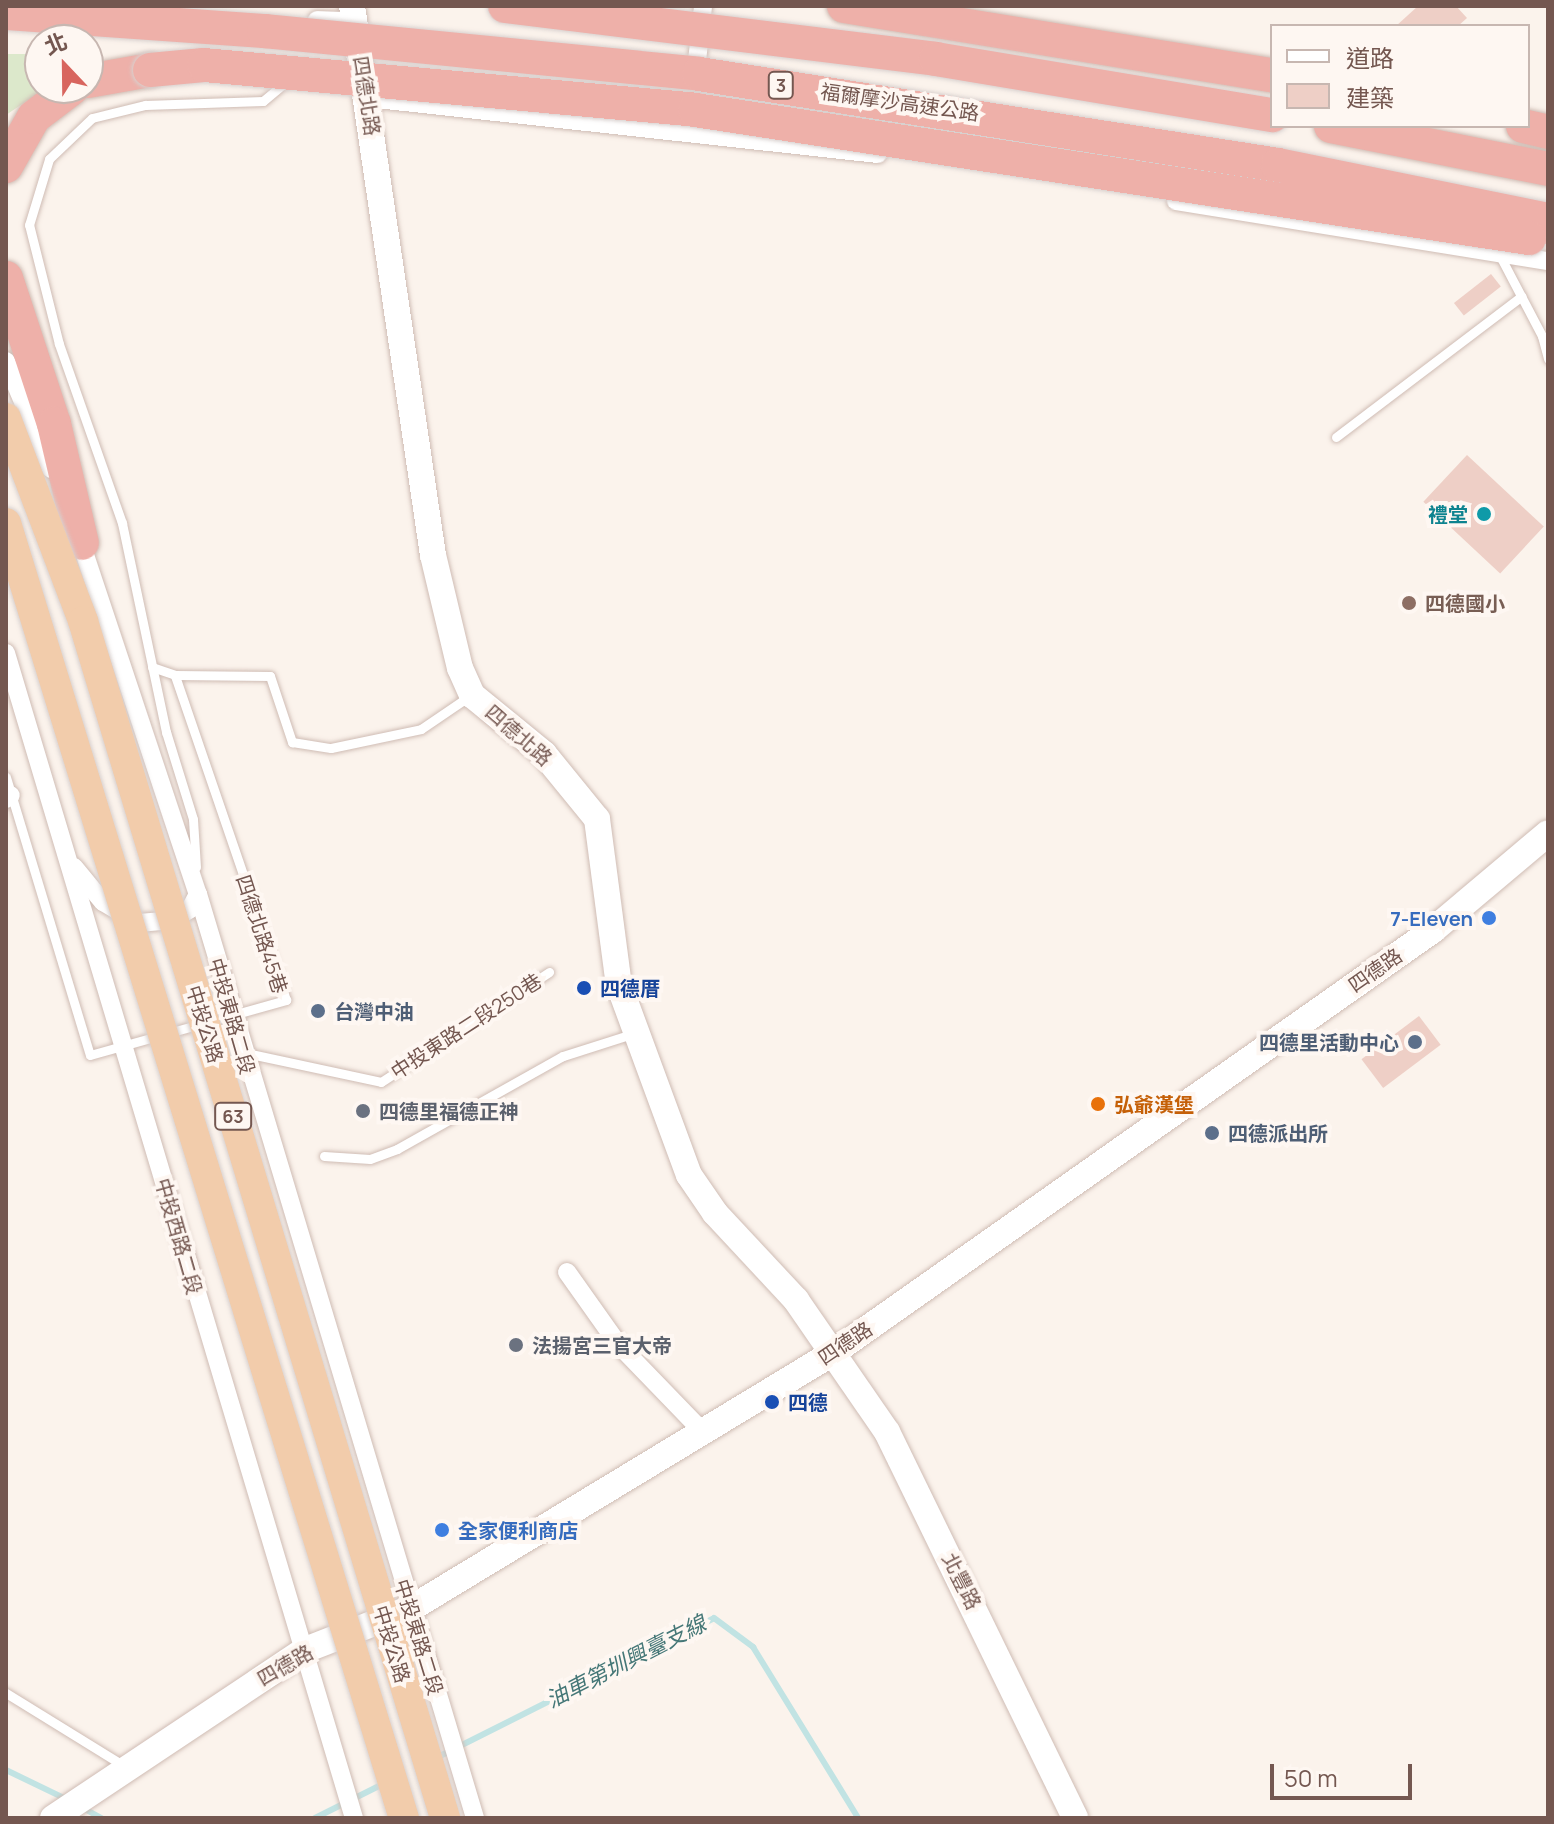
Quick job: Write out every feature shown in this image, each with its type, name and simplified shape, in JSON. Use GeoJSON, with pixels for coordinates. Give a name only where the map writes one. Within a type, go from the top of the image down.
{"type":"FeatureCollection","features":[{"type":"Feature","properties":{"kind":"highway"},"geometry":{"type":"LineString","coordinates":[[505,6],[936,59],[1270,115]]}},
{"type":"Feature","properties":{"kind":"highway"},"geometry":{"type":"LineString","coordinates":[[844,6],[1270,75]]}},
{"type":"Feature","properties":{"kind":"highway","name":"福爾摩沙高速公路"},"geometry":{"type":"LineString","coordinates":[[6,13],[264,31],[699,74],[1233,157],[1548,220]]}},
{"type":"Feature","properties":{"kind":"highway"},"geometry":{"type":"LineString","coordinates":[[104,78],[204,65],[695,110],[1548,242]]}},
{"type":"Feature","properties":{"kind":"highway"},"geometry":{"type":"LineString","coordinates":[[6,166],[34,117],[51,104]]}},
{"type":"Feature","properties":{"kind":"highway"},"geometry":{"type":"LineString","coordinates":[[1341,128],[1548,169]]}},
{"type":"Feature","properties":{"kind":"highway"},"geometry":{"type":"LineString","coordinates":[[6,278],[54,424],[82,543]]}},
{"type":"Feature","properties":{"kind":"main road","name":"中投公路"},"geometry":{"type":"LineString","coordinates":[[6,418],[88,636],[445,1818]]}},
{"type":"Feature","properties":{"kind":"main road","name":"中投公路"},"geometry":{"type":"LineString","coordinates":[[6,523],[404,1818]]}},
{"type":"Feature","properties":{"kind":"street"},"geometry":{"type":"LineString","coordinates":[[689,133],[703,6]]}},
{"type":"Feature","properties":{"kind":"street"},"geometry":{"type":"LineString","coordinates":[[912,6],[1270,64]]}},
{"type":"Feature","properties":{"kind":"street"},"geometry":{"type":"LineString","coordinates":[[316,13],[353,13]]}},
{"type":"Feature","properties":{"kind":"street","name":"四德北路"},"geometry":{"type":"LineString","coordinates":[[353,13],[368,98],[433,555],[472,695],[544,754],[597,819],[619,985],[689,1175],[834,1352]]}},
{"type":"Feature","properties":{"kind":"street"},"geometry":{"type":"LineString","coordinates":[[368,98],[911,158],[1548,261]]}},
{"type":"Feature","properties":{"kind":"street","name":"中投東路二段"},"geometry":{"type":"LineString","coordinates":[[6,361],[82,543],[198,894],[242,1053],[475,1818]]}},
{"type":"Feature","properties":{"kind":"street","name":"中投西路二段"},"geometry":{"type":"LineString","coordinates":[[6,653],[11,681],[70,861],[354,1818]]}},
{"type":"Feature","properties":{"kind":"street","name":"四德路"},"geometry":{"type":"LineString","coordinates":[[53,1818],[98,1783],[305,1650],[410,1609],[834,1352],[1433,930],[1548,833]]}},
{"type":"Feature","properties":{"kind":"street"},"geometry":{"type":"LineString","coordinates":[[70,861],[103,902],[139,923],[172,920],[190,909],[198,894]]}},
{"type":"Feature","properties":{"kind":"street"},"geometry":{"type":"LineString","coordinates":[[567,1272],[618,1344],[702,1431]]}},
{"type":"Feature","properties":{"kind":"street","name":"北豐路"},"geometry":{"type":"LineString","coordinates":[[834,1352],[887,1432],[1075,1818]]}},
{"type":"Feature","properties":{"kind":"lane"},"geometry":{"type":"LineString","coordinates":[[311,48],[316,13]]}},
{"type":"Feature","properties":{"kind":"lane"},"geometry":{"type":"LineString","coordinates":[[198,894],[193,819],[152,667],[122,523],[38,274],[32,204],[49,159],[92,118],[145,105],[263,101],[308,62]]}},
{"type":"Feature","properties":{"kind":"lane"},"geometry":{"type":"LineString","coordinates":[[1498,252],[1522,296],[1548,359]]}},
{"type":"Feature","properties":{"kind":"lane"},"geometry":{"type":"LineString","coordinates":[[1336,437],[1522,296]]}},
{"type":"Feature","properties":{"kind":"lane"},"geometry":{"type":"LineString","coordinates":[[152,667],[175,675],[270,676],[292,742],[331,748],[421,729],[472,695]]}},
{"type":"Feature","properties":{"kind":"lane","name":"四德北路45巷"},"geometry":{"type":"LineString","coordinates":[[6,777],[9,797],[90,1055],[286,1000],[175,675]]}},
{"type":"Feature","properties":{"kind":"lane","name":"中投東路二段250巷"},"geometry":{"type":"LineString","coordinates":[[242,1053],[381,1082],[549,972]]}},
{"type":"Feature","properties":{"kind":"lane"},"geometry":{"type":"LineString","coordinates":[[324,1156],[370,1159],[397,1149],[563,1056],[635,1033]]}},
{"type":"Feature","properties":{"kind":"lane"},"geometry":{"type":"LineString","coordinates":[[6,1693],[124,1766]]}},
{"type":"Feature","properties":{"kind":"green space"},"geometry":{"type":"Polygon","coordinates":[[[6,54],[24,54],[24,103],[6,115],[6,54]]]}},
{"type":"Feature","properties":{"kind":"building"},"geometry":{"type":"Polygon","coordinates":[[[1418,6],[1456,6],[1467,18],[1460,24],[1398,24],[1418,6]]]}},
{"type":"Feature","properties":{"kind":"building"},"geometry":{"type":"Polygon","coordinates":[[[1491,274],[1501,287],[1464,316],[1454,303],[1491,274]]]}},
{"type":"Feature","properties":{"kind":"building","name":"禮堂"},"geometry":{"type":"Polygon","coordinates":[[[1467,455],[1544,527],[1500,573],[1423,502],[1467,455]]]}},
{"type":"Feature","properties":{"kind":"building","name":"四德里活動中心"},"geometry":{"type":"Polygon","coordinates":[[[1419,1016],[1441,1045],[1383,1088],[1361,1059],[1419,1016]]]}},
{"type":"Feature","properties":{"kind":"waterway","name":"油車第圳興臺支線"},"geometry":{"type":"LineString","coordinates":[[436,1758],[714,1618],[753,1647],[858,1818]]}},
{"type":"Feature","properties":{"kind":"waterway","name":"油車第圳興臺支線"},"geometry":{"type":"LineString","coordinates":[[6,1770],[66,1799]]}},
{"type":"Feature","properties":{"kind":"waterway","name":"油車第圳興臺支線"},"geometry":{"type":"LineString","coordinates":[[315,1818],[383,1784]]}},
{"type":"Feature","properties":{"kind":"waterway","name":"油車第圳興臺支線"},"geometry":{"type":"LineString","coordinates":[[83,1808],[101,1818]]}},
{"type":"Feature","properties":{"kind":"place","name":"禮堂"},"geometry":{"type":"Point","coordinates":[1484,514]}},
{"type":"Feature","properties":{"kind":"place","name":"四德國小"},"geometry":{"type":"Point","coordinates":[1409,603]}},
{"type":"Feature","properties":{"kind":"place","name":"7-Eleven"},"geometry":{"type":"Point","coordinates":[1489,918]}},
{"type":"Feature","properties":{"kind":"place","name":"四德厝"},"geometry":{"type":"Point","coordinates":[584,988]}},
{"type":"Feature","properties":{"kind":"place","name":"台灣中油"},"geometry":{"type":"Point","coordinates":[318,1011]}},
{"type":"Feature","properties":{"kind":"place","name":"四德里活動中心"},"geometry":{"type":"Point","coordinates":[1415,1042]}},
{"type":"Feature","properties":{"kind":"place","name":"弘爺漢堡"},"geometry":{"type":"Point","coordinates":[1098,1104]}},
{"type":"Feature","properties":{"kind":"place","name":"四德里福德正神"},"geometry":{"type":"Point","coordinates":[363,1111]}},
{"type":"Feature","properties":{"kind":"place","name":"四德派出所"},"geometry":{"type":"Point","coordinates":[1212,1133]}},
{"type":"Feature","properties":{"kind":"place","name":"法揚宮三官大帝"},"geometry":{"type":"Point","coordinates":[516,1345]}},
{"type":"Feature","properties":{"kind":"place","name":"四德"},"geometry":{"type":"Point","coordinates":[772,1402]}},
{"type":"Feature","properties":{"kind":"place","name":"全家便利商店"},"geometry":{"type":"Point","coordinates":[442,1530]}}]}
